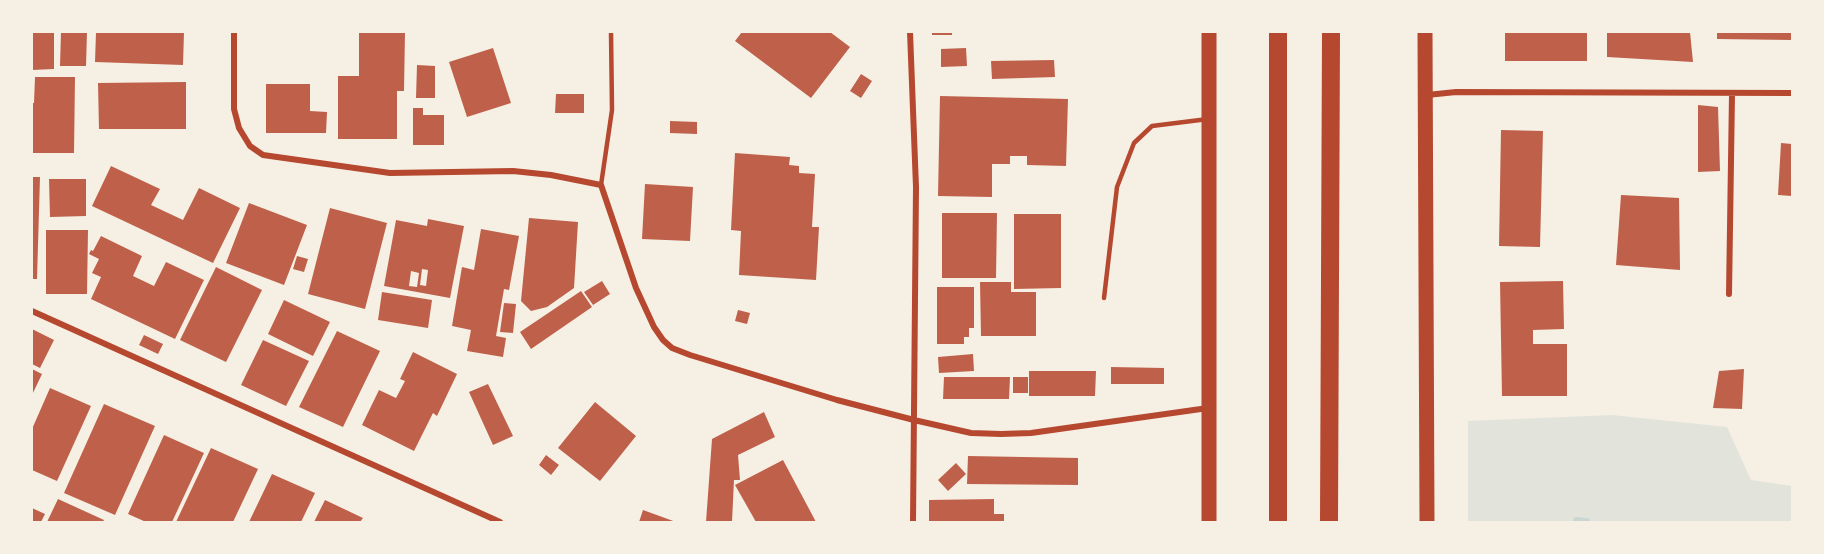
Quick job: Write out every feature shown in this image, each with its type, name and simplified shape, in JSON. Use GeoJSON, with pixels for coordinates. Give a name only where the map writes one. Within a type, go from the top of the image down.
{"type":"FeatureCollection","features":[{"type":"Feature","properties":{"kind":"highway"},"geometry":{"type":"LineString","coordinates":[[1278,32],[1278,522]]}},
{"type":"Feature","properties":{"kind":"highway"},"geometry":{"type":"LineString","coordinates":[[1329,522],[1331,32]]}},
{"type":"Feature","properties":{"kind":"main road"},"geometry":{"type":"LineString","coordinates":[[1209,32],[1209,522]]}},
{"type":"Feature","properties":{"kind":"main road"},"geometry":{"type":"LineString","coordinates":[[1425,32],[1427,522]]}},
{"type":"Feature","properties":{"kind":"street"},"geometry":{"type":"LineString","coordinates":[[234,32],[234,109],[239,128],[250,146],[263,155],[390,173],[513,171],[550,174],[601,185],[636,288],[654,327],[672,348],[690,355],[837,400],[971,433],[1031,433],[1208,408]]}},
{"type":"Feature","properties":{"kind":"street"},"geometry":{"type":"LineString","coordinates":[[910,32],[916,187],[913,522]]}},
{"type":"Feature","properties":{"kind":"street"},"geometry":{"type":"LineString","coordinates":[[1425,95],[1456,92],[1792,93]]}},
{"type":"Feature","properties":{"kind":"street"},"geometry":{"type":"LineString","coordinates":[[1729,294],[1732,94]]}},
{"type":"Feature","properties":{"kind":"street"},"geometry":{"type":"LineString","coordinates":[[32,310],[499,522]]}},
{"type":"Feature","properties":{"kind":"lane"},"geometry":{"type":"LineString","coordinates":[[601,185],[612,110],[611,32]]}},
{"type":"Feature","properties":{"kind":"lane"},"geometry":{"type":"LineString","coordinates":[[1104,298],[1117,187],[1134,143],[1152,126],[1208,119]]}},
{"type":"Feature","properties":{"kind":"shaded area"},"geometry":{"type":"Polygon","coordinates":[[[1612,415],[1727,427],[1751,480],[1792,486],[1792,522],[1468,522],[1468,421],[1612,415]]]}},
{"type":"Feature","properties":{"kind":"building"},"geometry":{"type":"Polygon","coordinates":[[[32,32],[54,32],[54,69],[32,70],[32,32]]]}},
{"type":"Feature","properties":{"kind":"building"},"geometry":{"type":"Polygon","coordinates":[[[61,32],[87,32],[86,66],[60,66],[61,32]]]}},
{"type":"Feature","properties":{"kind":"building"},"geometry":{"type":"Polygon","coordinates":[[[96,32],[184,32],[183,65],[95,62],[96,32]]]}},
{"type":"Feature","properties":{"kind":"building"},"geometry":{"type":"Polygon","coordinates":[[[359,32],[405,32],[404,91],[397,91],[397,139],[338,139],[338,76],[359,76],[359,32]]]}},
{"type":"Feature","properties":{"kind":"building"},"geometry":{"type":"Polygon","coordinates":[[[742,32],[830,32],[850,47],[811,98],[735,41],[742,32]]]}},
{"type":"Feature","properties":{"kind":"building"},"geometry":{"type":"Polygon","coordinates":[[[932,32],[952,32],[952,35],[932,35],[932,32]]]}},
{"type":"Feature","properties":{"kind":"building"},"geometry":{"type":"Polygon","coordinates":[[[1505,32],[1587,32],[1587,61],[1505,61],[1505,32]]]}},
{"type":"Feature","properties":{"kind":"building"},"geometry":{"type":"Polygon","coordinates":[[[1607,32],[1690,32],[1693,62],[1607,57],[1607,32]]]}},
{"type":"Feature","properties":{"kind":"building"},"geometry":{"type":"Polygon","coordinates":[[[1717,32],[1792,32],[1792,40],[1717,39],[1717,32]]]}},
{"type":"Feature","properties":{"kind":"building"},"geometry":{"type":"Polygon","coordinates":[[[493,48],[511,103],[467,117],[449,62],[493,48]]]}},
{"type":"Feature","properties":{"kind":"building"},"geometry":{"type":"Polygon","coordinates":[[[966,48],[967,66],[941,67],[941,49],[966,48]]]}},
{"type":"Feature","properties":{"kind":"building"},"geometry":{"type":"Polygon","coordinates":[[[1054,60],[1055,77],[992,79],[991,61],[1054,60]]]}},
{"type":"Feature","properties":{"kind":"building"},"geometry":{"type":"Polygon","coordinates":[[[417,65],[435,66],[435,98],[416,98],[417,65]]]}},
{"type":"Feature","properties":{"kind":"building"},"geometry":{"type":"Polygon","coordinates":[[[861,74],[872,81],[861,98],[850,91],[861,74]]]}},
{"type":"Feature","properties":{"kind":"building"},"geometry":{"type":"Polygon","coordinates":[[[35,77],[75,77],[74,153],[32,153],[32,103],[34,103],[35,77]]]}},
{"type":"Feature","properties":{"kind":"building"},"geometry":{"type":"Polygon","coordinates":[[[186,82],[186,129],[99,129],[98,83],[186,82]]]}},
{"type":"Feature","properties":{"kind":"building"},"geometry":{"type":"Polygon","coordinates":[[[266,84],[310,84],[310,111],[327,112],[326,133],[266,133],[266,84]]]}},
{"type":"Feature","properties":{"kind":"building"},"geometry":{"type":"Polygon","coordinates":[[[556,94],[584,94],[584,113],[555,113],[556,94]]]}},
{"type":"Feature","properties":{"kind":"building"},"geometry":{"type":"Polygon","coordinates":[[[940,96],[1068,99],[1066,166],[1027,165],[1027,156],[1010,156],[1010,164],[992,164],[992,197],[938,196],[940,96]]]}},
{"type":"Feature","properties":{"kind":"building"},"geometry":{"type":"Polygon","coordinates":[[[1698,105],[1718,107],[1720,171],[1698,172],[1698,105]]]}},
{"type":"Feature","properties":{"kind":"building"},"geometry":{"type":"Polygon","coordinates":[[[413,108],[423,108],[423,115],[444,115],[444,145],[413,145],[413,108]]]}},
{"type":"Feature","properties":{"kind":"building"},"geometry":{"type":"Polygon","coordinates":[[[670,121],[697,122],[697,134],[670,133],[670,121]]]}},
{"type":"Feature","properties":{"kind":"building"},"geometry":{"type":"Polygon","coordinates":[[[1501,130],[1543,131],[1540,247],[1499,246],[1501,130]]]}},
{"type":"Feature","properties":{"kind":"building"},"geometry":{"type":"Polygon","coordinates":[[[1781,143],[1792,144],[1792,196],[1778,195],[1781,143]]]}},
{"type":"Feature","properties":{"kind":"building"},"geometry":{"type":"Polygon","coordinates":[[[735,153],[790,157],[789,165],[799,166],[799,173],[815,174],[812,227],[819,227],[816,280],[739,275],[741,231],[731,230],[735,153]]]}},
{"type":"Feature","properties":{"kind":"building"},"geometry":{"type":"Polygon","coordinates":[[[111,166],[160,189],[151,205],[183,220],[199,188],[240,208],[213,263],[92,206],[111,166]]]}},
{"type":"Feature","properties":{"kind":"building"},"geometry":{"type":"Polygon","coordinates":[[[32,177],[40,177],[37,279],[32,279],[32,177]]]}},
{"type":"Feature","properties":{"kind":"building"},"geometry":{"type":"Polygon","coordinates":[[[49,179],[86,179],[86,216],[50,217],[49,179]]]}},
{"type":"Feature","properties":{"kind":"building"},"geometry":{"type":"Polygon","coordinates":[[[645,184],[693,187],[690,241],[642,239],[645,184]]]}},
{"type":"Feature","properties":{"kind":"building"},"geometry":{"type":"Polygon","coordinates":[[[1621,195],[1679,198],[1680,270],[1616,265],[1621,195]]]}},
{"type":"Feature","properties":{"kind":"building"},"geometry":{"type":"Polygon","coordinates":[[[249,203],[307,225],[284,285],[226,263],[249,203]]]}},
{"type":"Feature","properties":{"kind":"building"},"geometry":{"type":"Polygon","coordinates":[[[330,208],[387,223],[365,309],[308,294],[330,208]]]}},
{"type":"Feature","properties":{"kind":"building"},"geometry":{"type":"Polygon","coordinates":[[[942,213],[997,213],[996,278],[942,278],[942,213]]]}},
{"type":"Feature","properties":{"kind":"building"},"geometry":{"type":"Polygon","coordinates":[[[1014,214],[1061,214],[1061,288],[1014,289],[1014,214]]]}},
{"type":"Feature","properties":{"kind":"building"},"geometry":{"type":"Polygon","coordinates":[[[529,218],[578,222],[574,288],[547,307],[531,311],[521,301],[529,218]]]}},
{"type":"Feature","properties":{"kind":"building"},"geometry":{"type":"Polygon","coordinates":[[[428,219],[464,226],[450,298],[384,286],[396,220],[427,226],[428,219]],[[422,269],[420,285],[426,286],[428,270],[422,269]],[[411,271],[409,286],[417,287],[419,273],[411,271]]]}},
{"type":"Feature","properties":{"kind":"building"},"geometry":{"type":"Polygon","coordinates":[[[481,229],[519,236],[509,290],[504,289],[496,336],[506,338],[503,357],[467,351],[471,330],[452,326],[462,267],[474,270],[481,229]]]}},
{"type":"Feature","properties":{"kind":"building"},"geometry":{"type":"Polygon","coordinates":[[[46,230],[88,230],[87,294],[46,294],[46,230]]]}},
{"type":"Feature","properties":{"kind":"building"},"geometry":{"type":"Polygon","coordinates":[[[101,236],[142,256],[133,276],[154,286],[166,262],[204,280],[175,339],[91,299],[101,277],[92,273],[99,259],[89,254],[101,236]]]}},
{"type":"Feature","properties":{"kind":"building"},"geometry":{"type":"Polygon","coordinates":[[[297,256],[308,259],[304,272],[293,269],[297,256]]]}},
{"type":"Feature","properties":{"kind":"building"},"geometry":{"type":"Polygon","coordinates":[[[216,267],[262,290],[226,362],[180,340],[216,267]]]}},
{"type":"Feature","properties":{"kind":"building"},"geometry":{"type":"Polygon","coordinates":[[[602,281],[610,294],[593,305],[584,292],[602,281]]]}},
{"type":"Feature","properties":{"kind":"building"},"geometry":{"type":"Polygon","coordinates":[[[1563,281],[1564,329],[1533,330],[1533,344],[1567,344],[1567,396],[1502,396],[1500,282],[1563,281]]]}},
{"type":"Feature","properties":{"kind":"building"},"geometry":{"type":"Polygon","coordinates":[[[980,282],[1011,282],[1011,292],[1036,292],[1036,336],[981,336],[980,282]]]}},
{"type":"Feature","properties":{"kind":"building"},"geometry":{"type":"Polygon","coordinates":[[[937,287],[974,287],[974,328],[969,328],[969,337],[964,337],[964,344],[937,344],[937,287]]]}},
{"type":"Feature","properties":{"kind":"building"},"geometry":{"type":"Polygon","coordinates":[[[581,291],[592,307],[531,349],[520,332],[581,291]]]}},
{"type":"Feature","properties":{"kind":"building"},"geometry":{"type":"Polygon","coordinates":[[[382,292],[432,300],[428,328],[378,320],[382,292]]]}},
{"type":"Feature","properties":{"kind":"building"},"geometry":{"type":"Polygon","coordinates":[[[284,300],[330,322],[313,356],[268,334],[284,300]]]}},
{"type":"Feature","properties":{"kind":"building"},"geometry":{"type":"Polygon","coordinates":[[[504,303],[516,304],[513,333],[500,332],[504,303]]]}},
{"type":"Feature","properties":{"kind":"building"},"geometry":{"type":"Polygon","coordinates":[[[738,310],[750,313],[747,324],[735,321],[738,310]]]}},
{"type":"Feature","properties":{"kind":"building"},"geometry":{"type":"Polygon","coordinates":[[[32,329],[54,340],[40,368],[32,364],[32,329]]]}},
{"type":"Feature","properties":{"kind":"building"},"geometry":{"type":"Polygon","coordinates":[[[337,331],[380,351],[343,427],[299,407],[337,331]]]}},
{"type":"Feature","properties":{"kind":"building"},"geometry":{"type":"Polygon","coordinates":[[[144,335],[163,344],[158,354],[139,345],[144,335]]]}},
{"type":"Feature","properties":{"kind":"building"},"geometry":{"type":"Polygon","coordinates":[[[263,340],[309,361],[286,406],[241,385],[263,340]]]}},
{"type":"Feature","properties":{"kind":"building"},"geometry":{"type":"Polygon","coordinates":[[[413,352],[457,374],[437,416],[433,413],[414,451],[362,425],[379,390],[396,398],[405,381],[400,379],[413,352]]]}},
{"type":"Feature","properties":{"kind":"building"},"geometry":{"type":"Polygon","coordinates":[[[973,354],[974,371],[939,373],[938,357],[973,354]]]}},
{"type":"Feature","properties":{"kind":"building"},"geometry":{"type":"Polygon","coordinates":[[[1111,367],[1164,368],[1164,384],[1111,384],[1111,367]]]}},
{"type":"Feature","properties":{"kind":"building"},"geometry":{"type":"Polygon","coordinates":[[[32,369],[42,374],[32,395],[32,369]]]}},
{"type":"Feature","properties":{"kind":"building"},"geometry":{"type":"Polygon","coordinates":[[[1744,369],[1742,409],[1713,408],[1719,371],[1744,369]]]}},
{"type":"Feature","properties":{"kind":"building"},"geometry":{"type":"Polygon","coordinates":[[[1029,371],[1096,371],[1095,396],[1029,396],[1029,371]]]}},
{"type":"Feature","properties":{"kind":"building"},"geometry":{"type":"Polygon","coordinates":[[[944,377],[1010,377],[1009,399],[943,399],[944,377]]]}},
{"type":"Feature","properties":{"kind":"building"},"geometry":{"type":"Polygon","coordinates":[[[1013,377],[1028,377],[1028,393],[1013,393],[1013,377]]]}},
{"type":"Feature","properties":{"kind":"building"},"geometry":{"type":"Polygon","coordinates":[[[488,384],[513,436],[493,445],[469,392],[488,384]]]}},
{"type":"Feature","properties":{"kind":"building"},"geometry":{"type":"Polygon","coordinates":[[[50,388],[91,406],[57,481],[32,470],[32,429],[50,388]]]}},
{"type":"Feature","properties":{"kind":"building"},"geometry":{"type":"Polygon","coordinates":[[[595,402],[636,436],[600,481],[558,448],[595,402]]]}},
{"type":"Feature","properties":{"kind":"building"},"geometry":{"type":"Polygon","coordinates":[[[104,404],[155,426],[115,515],[64,493],[104,404]]]}},
{"type":"Feature","properties":{"kind":"building"},"geometry":{"type":"Polygon","coordinates":[[[764,412],[775,437],[738,455],[740,480],[734,480],[732,522],[706,522],[712,439],[764,412]]]}},
{"type":"Feature","properties":{"kind":"building"},"geometry":{"type":"Polygon","coordinates":[[[164,435],[204,453],[172,522],[146,522],[128,514],[164,435]]]}},
{"type":"Feature","properties":{"kind":"building"},"geometry":{"type":"Polygon","coordinates":[[[211,448],[258,469],[233,522],[176,522],[211,448]]]}},
{"type":"Feature","properties":{"kind":"building"},"geometry":{"type":"Polygon","coordinates":[[[546,455],[559,465],[551,475],[539,465],[546,455]]]}},
{"type":"Feature","properties":{"kind":"building"},"geometry":{"type":"Polygon","coordinates":[[[968,456],[1078,458],[1078,485],[967,484],[968,456]]]}},
{"type":"Feature","properties":{"kind":"building"},"geometry":{"type":"Polygon","coordinates":[[[783,460],[816,522],[756,522],[735,485],[783,460]]]}},
{"type":"Feature","properties":{"kind":"building"},"geometry":{"type":"Polygon","coordinates":[[[956,463],[966,474],[948,491],[938,480],[956,463]]]}},
{"type":"Feature","properties":{"kind":"building"},"geometry":{"type":"Polygon","coordinates":[[[272,474],[315,493],[301,522],[249,522],[272,474]]]}},
{"type":"Feature","properties":{"kind":"building"},"geometry":{"type":"Polygon","coordinates":[[[58,499],[104,520],[103,522],[47,522],[58,499]]]}},
{"type":"Feature","properties":{"kind":"building"},"geometry":{"type":"Polygon","coordinates":[[[994,499],[994,514],[1004,514],[1004,522],[929,522],[929,500],[994,499]]]}},
{"type":"Feature","properties":{"kind":"building"},"geometry":{"type":"Polygon","coordinates":[[[325,500],[363,518],[360,522],[314,522],[325,500]]]}},
{"type":"Feature","properties":{"kind":"building"},"geometry":{"type":"Polygon","coordinates":[[[32,508],[45,514],[41,522],[32,522],[32,508]]]}},
{"type":"Feature","properties":{"kind":"building"},"geometry":{"type":"Polygon","coordinates":[[[643,510],[676,522],[639,522],[643,510]]]}},
{"type":"Feature","properties":{"kind":"waterway"},"geometry":{"type":"LineString","coordinates":[[1577,521],[1586,522]]}}]}
